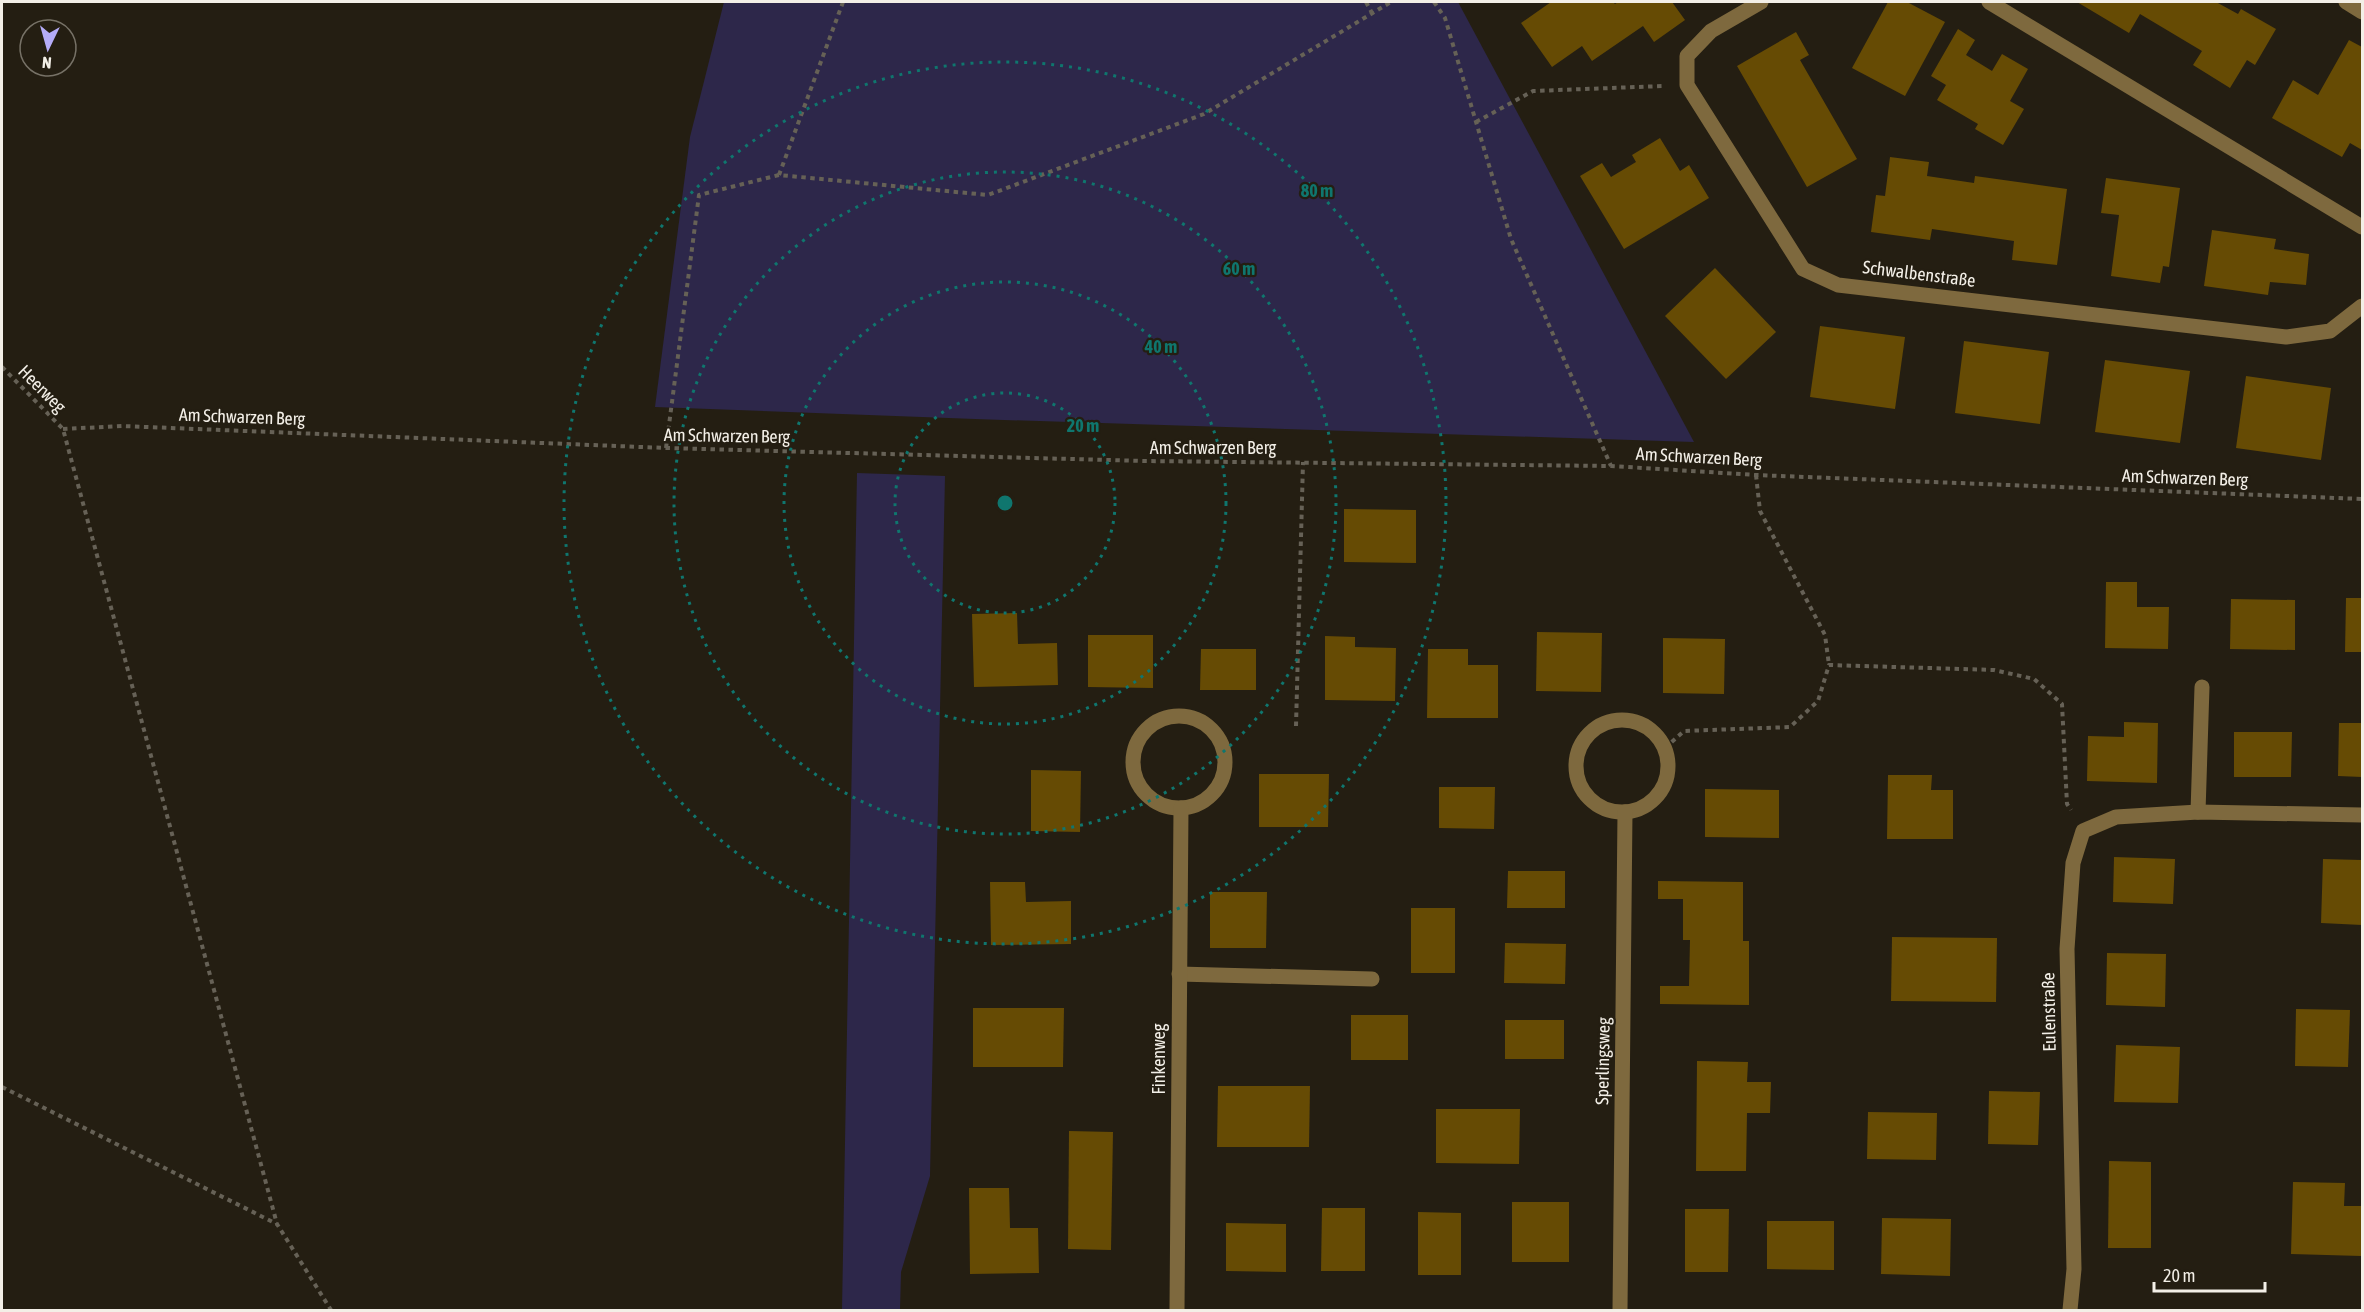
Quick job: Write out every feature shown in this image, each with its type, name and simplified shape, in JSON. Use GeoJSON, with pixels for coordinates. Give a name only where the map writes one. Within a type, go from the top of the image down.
{"type":"FeatureCollection","features":[{"type":"Feature","properties":{"kind":"street"},"geometry":{"type":"LineString","coordinates":[[1687,85],[1687,56],[1711,31],[1761,2]]}},
{"type":"Feature","properties":{"kind":"street"},"geometry":{"type":"LineString","coordinates":[[1989,2],[2362,227]]}},
{"type":"Feature","properties":{"kind":"street"},"geometry":{"type":"LineString","coordinates":[[2346,2],[2362,12]]}},
{"type":"Feature","properties":{"kind":"street","name":"Schwalbenstraße"},"geometry":{"type":"LineString","coordinates":[[1687,85],[1803,269],[1838,285],[2286,337],[2330,331],[2362,306]]}},
{"type":"Feature","properties":{"kind":"street"},"geometry":{"type":"LineString","coordinates":[[2198,812],[2202,687]]}},
{"type":"Feature","properties":{"kind":"street"},"geometry":{"type":"LineString","coordinates":[[1171,716],[1186,716],[1200,721],[1213,730],[1221,743],[1225,758],[1218,786],[1196,804],[1181,808],[1166,806],[1152,799],[1141,788],[1133,759],[1136,744],[1144,731],[1156,722],[1171,716]]}},
{"type":"Feature","properties":{"kind":"street"},"geometry":{"type":"LineString","coordinates":[[1614,721],[1629,721],[1644,726],[1656,735],[1665,748],[1668,762],[1667,777],[1661,790],[1652,801],[1639,809],[1625,812],[1610,811],[1585,793],[1578,779],[1576,764],[1579,749],[1587,736],[1600,726],[1614,721]]}},
{"type":"Feature","properties":{"kind":"street","name":"Finkenweg"},"geometry":{"type":"LineString","coordinates":[[1178,1311],[1181,808]]}},
{"type":"Feature","properties":{"kind":"street","name":"Sperlingsweg"},"geometry":{"type":"LineString","coordinates":[[1620,1311],[1625,812]]}},
{"type":"Feature","properties":{"kind":"street"},"geometry":{"type":"LineString","coordinates":[[2083,831],[2116,817],[2198,812],[2362,815]]}},
{"type":"Feature","properties":{"kind":"street","name":"Eulenstraße"},"geometry":{"type":"LineString","coordinates":[[2070,1311],[2074,1269],[2067,949],[2073,863],[2083,831]]}},
{"type":"Feature","properties":{"kind":"street"},"geometry":{"type":"LineString","coordinates":[[1179,974],[1372,978]]}},
{"type":"Feature","properties":{"kind":"path"},"geometry":{"type":"LineString","coordinates":[[778,175],[843,2]]}},
{"type":"Feature","properties":{"kind":"path"},"geometry":{"type":"LineString","coordinates":[[1366,2],[1372,13]]}},
{"type":"Feature","properties":{"kind":"path"},"geometry":{"type":"LineString","coordinates":[[666,448],[699,195],[778,175],[988,195],[1204,114],[1391,2]]}},
{"type":"Feature","properties":{"kind":"path"},"geometry":{"type":"LineString","coordinates":[[1434,2],[1445,18],[1511,239],[1611,466]]}},
{"type":"Feature","properties":{"kind":"path"},"geometry":{"type":"LineString","coordinates":[[1476,122],[1533,91],[1687,85]]}},
{"type":"Feature","properties":{"kind":"path","name":"Heerweg"},"geometry":{"type":"LineString","coordinates":[[2,367],[63,429]]}},
{"type":"Feature","properties":{"kind":"path","name":"Am Schwarzen Berg"},"geometry":{"type":"LineString","coordinates":[[63,429],[122,426],[666,448],[1144,461],[1611,466],[1756,475],[2362,499]]}},
{"type":"Feature","properties":{"kind":"path"},"geometry":{"type":"LineString","coordinates":[[63,429],[278,1224],[331,1311]]}},
{"type":"Feature","properties":{"kind":"path"},"geometry":{"type":"LineString","coordinates":[[1296,726],[1303,462]]}},
{"type":"Feature","properties":{"kind":"path"},"geometry":{"type":"LineString","coordinates":[[1665,748],[1684,731],[1790,727],[1818,701],[1829,665],[1825,635],[1760,511],[1756,475]]}},
{"type":"Feature","properties":{"kind":"path"},"geometry":{"type":"LineString","coordinates":[[1829,665],[1994,670],[2034,679],[2062,704],[2067,804],[2083,831]]}},
{"type":"Feature","properties":{"kind":"path"},"geometry":{"type":"LineString","coordinates":[[2,1087],[278,1224]]}},
{"type":"Feature","properties":{"kind":"shaded area"},"geometry":{"type":"Polygon","coordinates":[[[724,2],[1458,2],[1694,442],[655,407],[690,137],[724,2]]]}},
{"type":"Feature","properties":{"kind":"shaded area"},"geometry":{"type":"Polygon","coordinates":[[[857,473],[945,476],[930,1176],[901,1272],[900,1310],[842,1310],[857,473]]]}},
{"type":"Feature","properties":{"kind":"building"},"geometry":{"type":"Polygon","coordinates":[[[1551,2],[1613,2],[1615,4],[1618,2],[1672,2],[1685,20],[1654,42],[1643,26],[1592,61],[1582,46],[1552,67],[1521,23],[1551,2]]]}},
{"type":"Feature","properties":{"kind":"building"},"geometry":{"type":"Polygon","coordinates":[[[1888,2],[1907,2],[1945,22],[1905,96],[1852,68],[1888,2]]]}},
{"type":"Feature","properties":{"kind":"building"},"geometry":{"type":"Polygon","coordinates":[[[2077,2],[2216,2],[2238,14],[2241,9],[2276,29],[2255,65],[2247,60],[2230,88],[2193,65],[2202,51],[2140,14],[2129,33],[2077,2]]]}},
{"type":"Feature","properties":{"kind":"building"},"geometry":{"type":"Polygon","coordinates":[[[1958,29],[1975,40],[1966,55],[1992,71],[2002,54],[2028,69],[2010,101],[2024,109],[2003,145],[1975,129],[1978,124],[1937,100],[1946,85],[1931,76],[1958,29]]]}},
{"type":"Feature","properties":{"kind":"building"},"geometry":{"type":"Polygon","coordinates":[[[1796,32],[1809,55],[1800,60],[1857,159],[1807,187],[1737,66],[1796,32]]]}},
{"type":"Feature","properties":{"kind":"building"},"geometry":{"type":"Polygon","coordinates":[[[2349,40],[2362,47],[2362,150],[2350,143],[2342,157],[2272,118],[2293,80],[2318,95],[2349,40]]]}},
{"type":"Feature","properties":{"kind":"building"},"geometry":{"type":"Polygon","coordinates":[[[1660,138],[1680,171],[1689,165],[1709,198],[1624,249],[1580,176],[1602,163],[1611,177],[1636,162],[1632,155],[1660,138]]]}},
{"type":"Feature","properties":{"kind":"building"},"geometry":{"type":"Polygon","coordinates":[[[1890,157],[1929,162],[1927,176],[1974,183],[1975,176],[2067,189],[2057,265],[2012,260],[2014,241],[1932,229],[1930,240],[1871,232],[1876,195],[1885,196],[1890,157]]]}},
{"type":"Feature","properties":{"kind":"building"},"geometry":{"type":"Polygon","coordinates":[[[2106,178],[2180,188],[2169,267],[2163,266],[2160,283],[2111,276],[2119,215],[2101,213],[2106,178]]]}},
{"type":"Feature","properties":{"kind":"building"},"geometry":{"type":"Polygon","coordinates":[[[2212,230],[2276,239],[2274,249],[2309,254],[2306,285],[2270,282],[2268,295],[2204,286],[2212,230]]]}},
{"type":"Feature","properties":{"kind":"building"},"geometry":{"type":"Polygon","coordinates":[[[1715,268],[1776,332],[1726,379],[1665,316],[1715,268]]]}},
{"type":"Feature","properties":{"kind":"building"},"geometry":{"type":"Polygon","coordinates":[[[1820,326],[1905,337],[1895,409],[1810,397],[1820,326]]]}},
{"type":"Feature","properties":{"kind":"building"},"geometry":{"type":"Polygon","coordinates":[[[1964,341],[2049,352],[2040,424],[1955,413],[1964,341]]]}},
{"type":"Feature","properties":{"kind":"building"},"geometry":{"type":"Polygon","coordinates":[[[2105,360],[2190,371],[2180,443],[2095,432],[2105,360]]]}},
{"type":"Feature","properties":{"kind":"building"},"geometry":{"type":"Polygon","coordinates":[[[2246,376],[2331,388],[2321,460],[2236,448],[2246,376]]]}},
{"type":"Feature","properties":{"kind":"building"},"geometry":{"type":"Polygon","coordinates":[[[1344,509],[1416,510],[1416,563],[1344,562],[1344,509]]]}},
{"type":"Feature","properties":{"kind":"building"},"geometry":{"type":"Polygon","coordinates":[[[2106,582],[2137,582],[2137,607],[2169,607],[2168,649],[2105,648],[2106,582]]]}},
{"type":"Feature","properties":{"kind":"building"},"geometry":{"type":"Polygon","coordinates":[[[2346,598],[2362,598],[2362,652],[2345,652],[2346,598]]]}},
{"type":"Feature","properties":{"kind":"building"},"geometry":{"type":"Polygon","coordinates":[[[2231,599],[2295,600],[2295,650],[2230,649],[2231,599]]]}},
{"type":"Feature","properties":{"kind":"building"},"geometry":{"type":"Polygon","coordinates":[[[1017,613],[1018,644],[1057,643],[1058,685],[974,687],[972,614],[1017,613]]]}},
{"type":"Feature","properties":{"kind":"building"},"geometry":{"type":"Polygon","coordinates":[[[1537,632],[1602,633],[1601,692],[1536,691],[1537,632]]]}},
{"type":"Feature","properties":{"kind":"building"},"geometry":{"type":"Polygon","coordinates":[[[1088,635],[1153,635],[1153,688],[1088,687],[1088,635]]]}},
{"type":"Feature","properties":{"kind":"building"},"geometry":{"type":"Polygon","coordinates":[[[1325,636],[1355,637],[1355,647],[1396,648],[1395,701],[1325,700],[1325,636]]]}},
{"type":"Feature","properties":{"kind":"building"},"geometry":{"type":"Polygon","coordinates":[[[1663,638],[1725,639],[1724,694],[1663,693],[1663,638]]]}},
{"type":"Feature","properties":{"kind":"building"},"geometry":{"type":"Polygon","coordinates":[[[1201,649],[1256,649],[1256,690],[1200,690],[1201,649]]]}},
{"type":"Feature","properties":{"kind":"building"},"geometry":{"type":"Polygon","coordinates":[[[1428,649],[1468,649],[1468,665],[1498,665],[1498,718],[1427,718],[1428,649]]]}},
{"type":"Feature","properties":{"kind":"building"},"geometry":{"type":"Polygon","coordinates":[[[2124,722],[2158,723],[2157,783],[2087,781],[2088,736],[2124,737],[2124,722]]]}},
{"type":"Feature","properties":{"kind":"building"},"geometry":{"type":"Polygon","coordinates":[[[2339,723],[2362,723],[2362,777],[2338,776],[2339,723]]]}},
{"type":"Feature","properties":{"kind":"building"},"geometry":{"type":"Polygon","coordinates":[[[2234,732],[2292,732],[2291,777],[2234,777],[2234,732]]]}},
{"type":"Feature","properties":{"kind":"building"},"geometry":{"type":"Polygon","coordinates":[[[1031,770],[1081,771],[1080,832],[1031,831],[1031,770]]]}},
{"type":"Feature","properties":{"kind":"building"},"geometry":{"type":"Polygon","coordinates":[[[1259,774],[1329,774],[1328,827],[1259,827],[1259,774]]]}},
{"type":"Feature","properties":{"kind":"building"},"geometry":{"type":"Polygon","coordinates":[[[1888,775],[1932,775],[1931,790],[1953,790],[1953,839],[1887,839],[1888,775]]]}},
{"type":"Feature","properties":{"kind":"building"},"geometry":{"type":"Polygon","coordinates":[[[1439,787],[1495,787],[1494,829],[1439,828],[1439,787]]]}},
{"type":"Feature","properties":{"kind":"building"},"geometry":{"type":"Polygon","coordinates":[[[1705,789],[1779,790],[1779,838],[1705,837],[1705,789]]]}},
{"type":"Feature","properties":{"kind":"building"},"geometry":{"type":"Polygon","coordinates":[[[2114,857],[2175,859],[2173,904],[2113,902],[2114,857]]]}},
{"type":"Feature","properties":{"kind":"building"},"geometry":{"type":"Polygon","coordinates":[[[2323,859],[2362,860],[2362,925],[2321,923],[2323,859]]]}},
{"type":"Feature","properties":{"kind":"building"},"geometry":{"type":"Polygon","coordinates":[[[1508,871],[1565,871],[1565,908],[1507,908],[1508,871]]]}},
{"type":"Feature","properties":{"kind":"building"},"geometry":{"type":"Polygon","coordinates":[[[1658,881],[1743,882],[1743,941],[1749,941],[1749,1005],[1660,1004],[1660,986],[1689,986],[1690,940],[1683,940],[1683,899],[1658,899],[1658,881]]]}},
{"type":"Feature","properties":{"kind":"building"},"geometry":{"type":"Polygon","coordinates":[[[990,882],[1025,882],[1026,902],[1071,901],[1071,944],[991,945],[990,882]]]}},
{"type":"Feature","properties":{"kind":"building"},"geometry":{"type":"Polygon","coordinates":[[[1210,892],[1267,892],[1266,948],[1210,948],[1210,892]]]}},
{"type":"Feature","properties":{"kind":"building"},"geometry":{"type":"Polygon","coordinates":[[[1411,908],[1455,908],[1455,973],[1411,973],[1411,908]]]}},
{"type":"Feature","properties":{"kind":"building"},"geometry":{"type":"Polygon","coordinates":[[[1892,937],[1997,938],[1996,1002],[1891,1001],[1892,937]]]}},
{"type":"Feature","properties":{"kind":"building"},"geometry":{"type":"Polygon","coordinates":[[[1505,943],[1566,944],[1565,984],[1504,983],[1505,943]]]}},
{"type":"Feature","properties":{"kind":"building"},"geometry":{"type":"Polygon","coordinates":[[[2107,953],[2166,954],[2165,1007],[2106,1005],[2107,953]]]}},
{"type":"Feature","properties":{"kind":"building"},"geometry":{"type":"Polygon","coordinates":[[[973,1008],[1064,1008],[1063,1067],[973,1067],[973,1008]]]}},
{"type":"Feature","properties":{"kind":"building"},"geometry":{"type":"Polygon","coordinates":[[[2296,1009],[2350,1010],[2348,1067],[2295,1066],[2296,1009]]]}},
{"type":"Feature","properties":{"kind":"building"},"geometry":{"type":"Polygon","coordinates":[[[1351,1015],[1408,1015],[1408,1060],[1351,1060],[1351,1015]]]}},
{"type":"Feature","properties":{"kind":"building"},"geometry":{"type":"Polygon","coordinates":[[[1505,1020],[1564,1020],[1564,1059],[1505,1059],[1505,1020]]]}},
{"type":"Feature","properties":{"kind":"building"},"geometry":{"type":"Polygon","coordinates":[[[2116,1045],[2180,1047],[2178,1103],[2114,1102],[2116,1045]]]}},
{"type":"Feature","properties":{"kind":"building"},"geometry":{"type":"Polygon","coordinates":[[[1697,1061],[1748,1062],[1747,1082],[1771,1082],[1770,1113],[1747,1113],[1746,1171],[1696,1171],[1697,1061]]]}},
{"type":"Feature","properties":{"kind":"building"},"geometry":{"type":"Polygon","coordinates":[[[1218,1086],[1310,1086],[1309,1147],[1217,1147],[1218,1086]]]}},
{"type":"Feature","properties":{"kind":"building"},"geometry":{"type":"Polygon","coordinates":[[[1989,1091],[2040,1092],[2038,1145],[1988,1144],[1989,1091]]]}},
{"type":"Feature","properties":{"kind":"building"},"geometry":{"type":"Polygon","coordinates":[[[1436,1109],[1520,1109],[1519,1164],[1436,1163],[1436,1109]]]}},
{"type":"Feature","properties":{"kind":"building"},"geometry":{"type":"Polygon","coordinates":[[[1868,1112],[1937,1113],[1936,1160],[1867,1159],[1868,1112]]]}},
{"type":"Feature","properties":{"kind":"building"},"geometry":{"type":"Polygon","coordinates":[[[1069,1131],[1113,1132],[1111,1250],[1068,1249],[1069,1131]]]}},
{"type":"Feature","properties":{"kind":"building"},"geometry":{"type":"Polygon","coordinates":[[[2109,1161],[2151,1162],[2151,1248],[2108,1248],[2109,1161]]]}},
{"type":"Feature","properties":{"kind":"building"},"geometry":{"type":"Polygon","coordinates":[[[2293,1182],[2345,1183],[2344,1206],[2362,1206],[2361,1256],[2291,1254],[2293,1182]]]}},
{"type":"Feature","properties":{"kind":"building"},"geometry":{"type":"Polygon","coordinates":[[[969,1188],[1009,1188],[1010,1228],[1038,1228],[1039,1273],[970,1274],[969,1188]]]}},
{"type":"Feature","properties":{"kind":"building"},"geometry":{"type":"Polygon","coordinates":[[[1512,1202],[1569,1202],[1569,1262],[1512,1262],[1512,1202]]]}},
{"type":"Feature","properties":{"kind":"building"},"geometry":{"type":"Polygon","coordinates":[[[1322,1208],[1365,1208],[1365,1271],[1321,1271],[1322,1208]]]}},
{"type":"Feature","properties":{"kind":"building"},"geometry":{"type":"Polygon","coordinates":[[[1685,1209],[1729,1209],[1728,1272],[1685,1272],[1685,1209]]]}},
{"type":"Feature","properties":{"kind":"building"},"geometry":{"type":"Polygon","coordinates":[[[1418,1212],[1461,1213],[1461,1275],[1418,1275],[1418,1212]]]}},
{"type":"Feature","properties":{"kind":"building"},"geometry":{"type":"Polygon","coordinates":[[[1882,1218],[1951,1219],[1950,1276],[1881,1274],[1882,1218]]]}},
{"type":"Feature","properties":{"kind":"building"},"geometry":{"type":"Polygon","coordinates":[[[1767,1221],[1834,1221],[1834,1270],[1767,1269],[1767,1221]]]}},
{"type":"Feature","properties":{"kind":"building"},"geometry":{"type":"Polygon","coordinates":[[[1226,1223],[1286,1224],[1286,1272],[1226,1271],[1226,1223]]]}}]}
